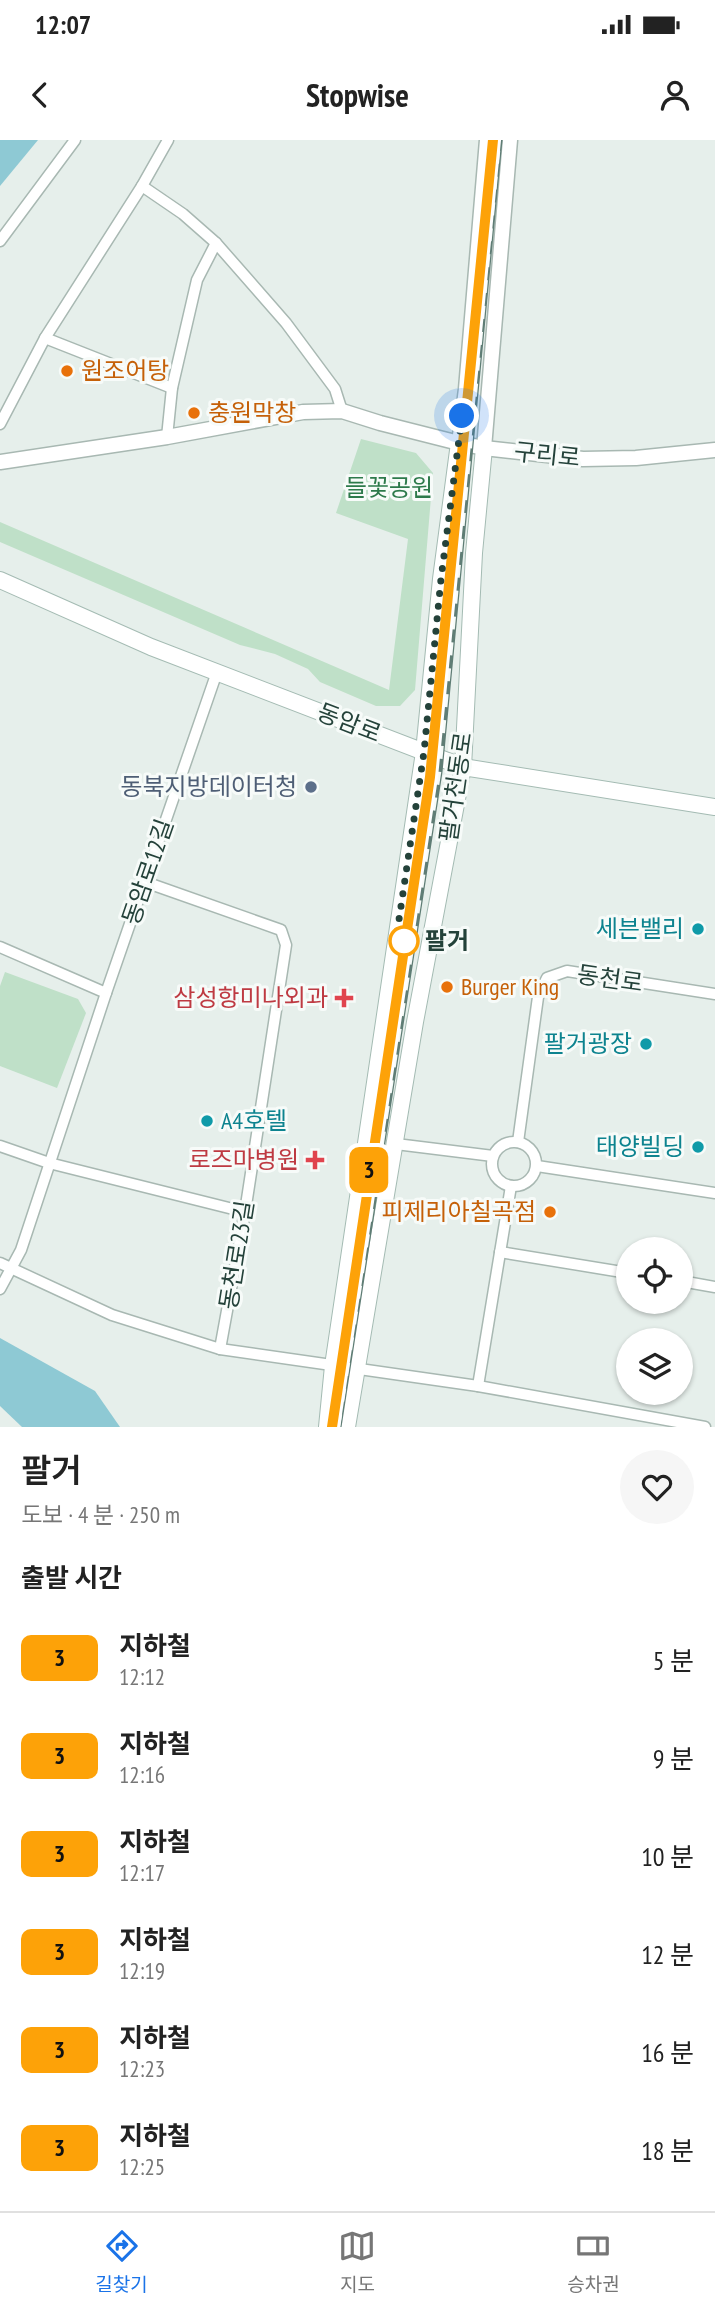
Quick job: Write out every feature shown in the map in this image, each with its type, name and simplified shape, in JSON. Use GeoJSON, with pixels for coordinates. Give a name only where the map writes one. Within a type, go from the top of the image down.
{"type":"FeatureCollection","features":[{"type":"Feature","properties":{"kind":"main road","name":"팔거천동로"},"geometry":{"type":"LineString","coordinates":[[327,1427],[333,1366],[424,752],[441,579],[459,443]]}},
{"type":"Feature","properties":{"kind":"main road","name":"팔거천동로"},"geometry":{"type":"LineString","coordinates":[[347,1427],[415,1022],[463,767],[474,553],[484,448]]}},
{"type":"Feature","properties":{"kind":"main road","name":"동암로"},"geometry":{"type":"LineString","coordinates":[[0,580],[150,647],[463,767],[715,807]]}},
{"type":"Feature","properties":{"kind":"street"},"geometry":{"type":"LineString","coordinates":[[0,241],[75,140]]}},
{"type":"Feature","properties":{"kind":"street"},"geometry":{"type":"LineString","coordinates":[[0,425],[45,338],[142,186],[168,140]]}},
{"type":"Feature","properties":{"kind":"street","name":"팔거천동로"},"geometry":{"type":"LineString","coordinates":[[459,443],[487,140]]}},
{"type":"Feature","properties":{"kind":"street","name":"팔거천동로"},"geometry":{"type":"LineString","coordinates":[[484,448],[510,140]]}},
{"type":"Feature","properties":{"kind":"street"},"geometry":{"type":"LineString","coordinates":[[142,186],[183,214],[216,243],[286,323],[335,389],[342,411]]}},
{"type":"Feature","properties":{"kind":"street"},"geometry":{"type":"LineString","coordinates":[[167,437],[172,388],[197,280],[216,243]]}},
{"type":"Feature","properties":{"kind":"street"},"geometry":{"type":"LineString","coordinates":[[45,338],[172,388]]}},
{"type":"Feature","properties":{"kind":"street","name":"구리로"},"geometry":{"type":"LineString","coordinates":[[0,462],[167,437],[303,412],[342,411],[484,448],[583,459],[636,458],[715,450]]}},
{"type":"Feature","properties":{"kind":"street","name":"동암로12길"},"geometry":{"type":"LineString","coordinates":[[0,1289],[21,1250],[217,672]]}},
{"type":"Feature","properties":{"kind":"street","name":"동천로23길"},"geometry":{"type":"LineString","coordinates":[[145,882],[281,930],[286,945],[245,1212],[220,1349]]}},
{"type":"Feature","properties":{"kind":"street"},"geometry":{"type":"LineString","coordinates":[[0,947],[106,993]]}},
{"type":"Feature","properties":{"kind":"street","name":"동천로"},"geometry":{"type":"LineString","coordinates":[[518,1142],[538,997],[547,978],[567,971],[715,995]]}},
{"type":"Feature","properties":{"kind":"street"},"geometry":{"type":"LineString","coordinates":[[518,1142],[532,1150],[537,1166],[531,1179],[518,1186],[511,1186],[495,1175],[492,1169],[493,1156],[505,1143],[518,1142]]}},
{"type":"Feature","properties":{"kind":"street"},"geometry":{"type":"LineString","coordinates":[[396,1144],[493,1156]]}},
{"type":"Feature","properties":{"kind":"street"},"geometry":{"type":"LineString","coordinates":[[0,1146],[49,1163],[245,1212]]}},
{"type":"Feature","properties":{"kind":"street"},"geometry":{"type":"LineString","coordinates":[[537,1166],[715,1193]]}},
{"type":"Feature","properties":{"kind":"street"},"geometry":{"type":"LineString","coordinates":[[478,1386],[511,1186]]}},
{"type":"Feature","properties":{"kind":"street"},"geometry":{"type":"LineString","coordinates":[[500,1252],[616,1271]]}},
{"type":"Feature","properties":{"kind":"street"},"geometry":{"type":"LineString","coordinates":[[0,1263],[112,1315],[220,1349],[478,1386],[705,1427]]}},
{"type":"Feature","properties":{"kind":"street"},"geometry":{"type":"LineString","coordinates":[[693,1283],[715,1287]]}},
{"type":"Feature","properties":{"kind":"green space","name":"들꽃공원"},"geometry":{"type":"Polygon","coordinates":[[[361,439],[416,453],[433,473],[415,690],[400,706],[376,706],[320,682],[308,669],[275,654],[240,645],[0,542],[0,522],[389,690],[408,539],[336,513],[361,439]]]}},
{"type":"Feature","properties":{"kind":"green space"},"geometry":{"type":"Polygon","coordinates":[[[5,972],[78,999],[86,1013],[57,1088],[0,1066],[0,986],[5,972]]]}},
{"type":"Feature","properties":{"kind":"water"},"geometry":{"type":"Polygon","coordinates":[[[0,140],[38,140],[0,186],[0,140]]]}},
{"type":"Feature","properties":{"kind":"water"},"geometry":{"type":"Polygon","coordinates":[[[0,1338],[95,1391],[120,1427],[22,1427],[0,1406],[0,1338]]]}},
{"type":"Feature","properties":{"kind":"railway"},"geometry":{"type":"LineString","coordinates":[[338,1427],[439,772],[499,140]]}},
{"type":"Feature","properties":{"kind":"metro line","name":"3"},"geometry":{"type":"LineString","coordinates":[[332,1427],[430,777],[493,140]]}},
{"type":"Feature","properties":{"kind":"place","name":"원조어탕"},"geometry":{"type":"Point","coordinates":[67,371]}},
{"type":"Feature","properties":{"kind":"place","name":"충원막창"},"geometry":{"type":"Point","coordinates":[194,413]}},
{"type":"Feature","properties":{"kind":"place","name":"동북지방데이터청"},"geometry":{"type":"Point","coordinates":[311,787]}},
{"type":"Feature","properties":{"kind":"place","name":"세븐밸리"},"geometry":{"type":"Point","coordinates":[698,929]}},
{"type":"Feature","properties":{"kind":"place","name":"팔거"},"geometry":{"type":"Point","coordinates":[404,941]}},
{"type":"Feature","properties":{"kind":"place","name":"Burger King"},"geometry":{"type":"Point","coordinates":[447,987]}},
{"type":"Feature","properties":{"kind":"place","name":"삼성항미나외과"},"geometry":{"type":"Point","coordinates":[344,998]}},
{"type":"Feature","properties":{"kind":"place","name":"팔거광장"},"geometry":{"type":"Point","coordinates":[646,1044]}},
{"type":"Feature","properties":{"kind":"place","name":"A4호텔"},"geometry":{"type":"Point","coordinates":[207,1121]}},
{"type":"Feature","properties":{"kind":"place","name":"태양빌딩"},"geometry":{"type":"Point","coordinates":[698,1147]}},
{"type":"Feature","properties":{"kind":"place","name":"로즈마병원"},"geometry":{"type":"Point","coordinates":[315,1160]}},
{"type":"Feature","properties":{"kind":"place","name":"피제리아칠곡점"},"geometry":{"type":"Point","coordinates":[550,1212]}},
{"type":"Feature","properties":{"kind":"route"},"geometry":{"type":"LineString","coordinates":[[404,941],[397,933],[424,752],[441,579],[462,416]]}}]}
